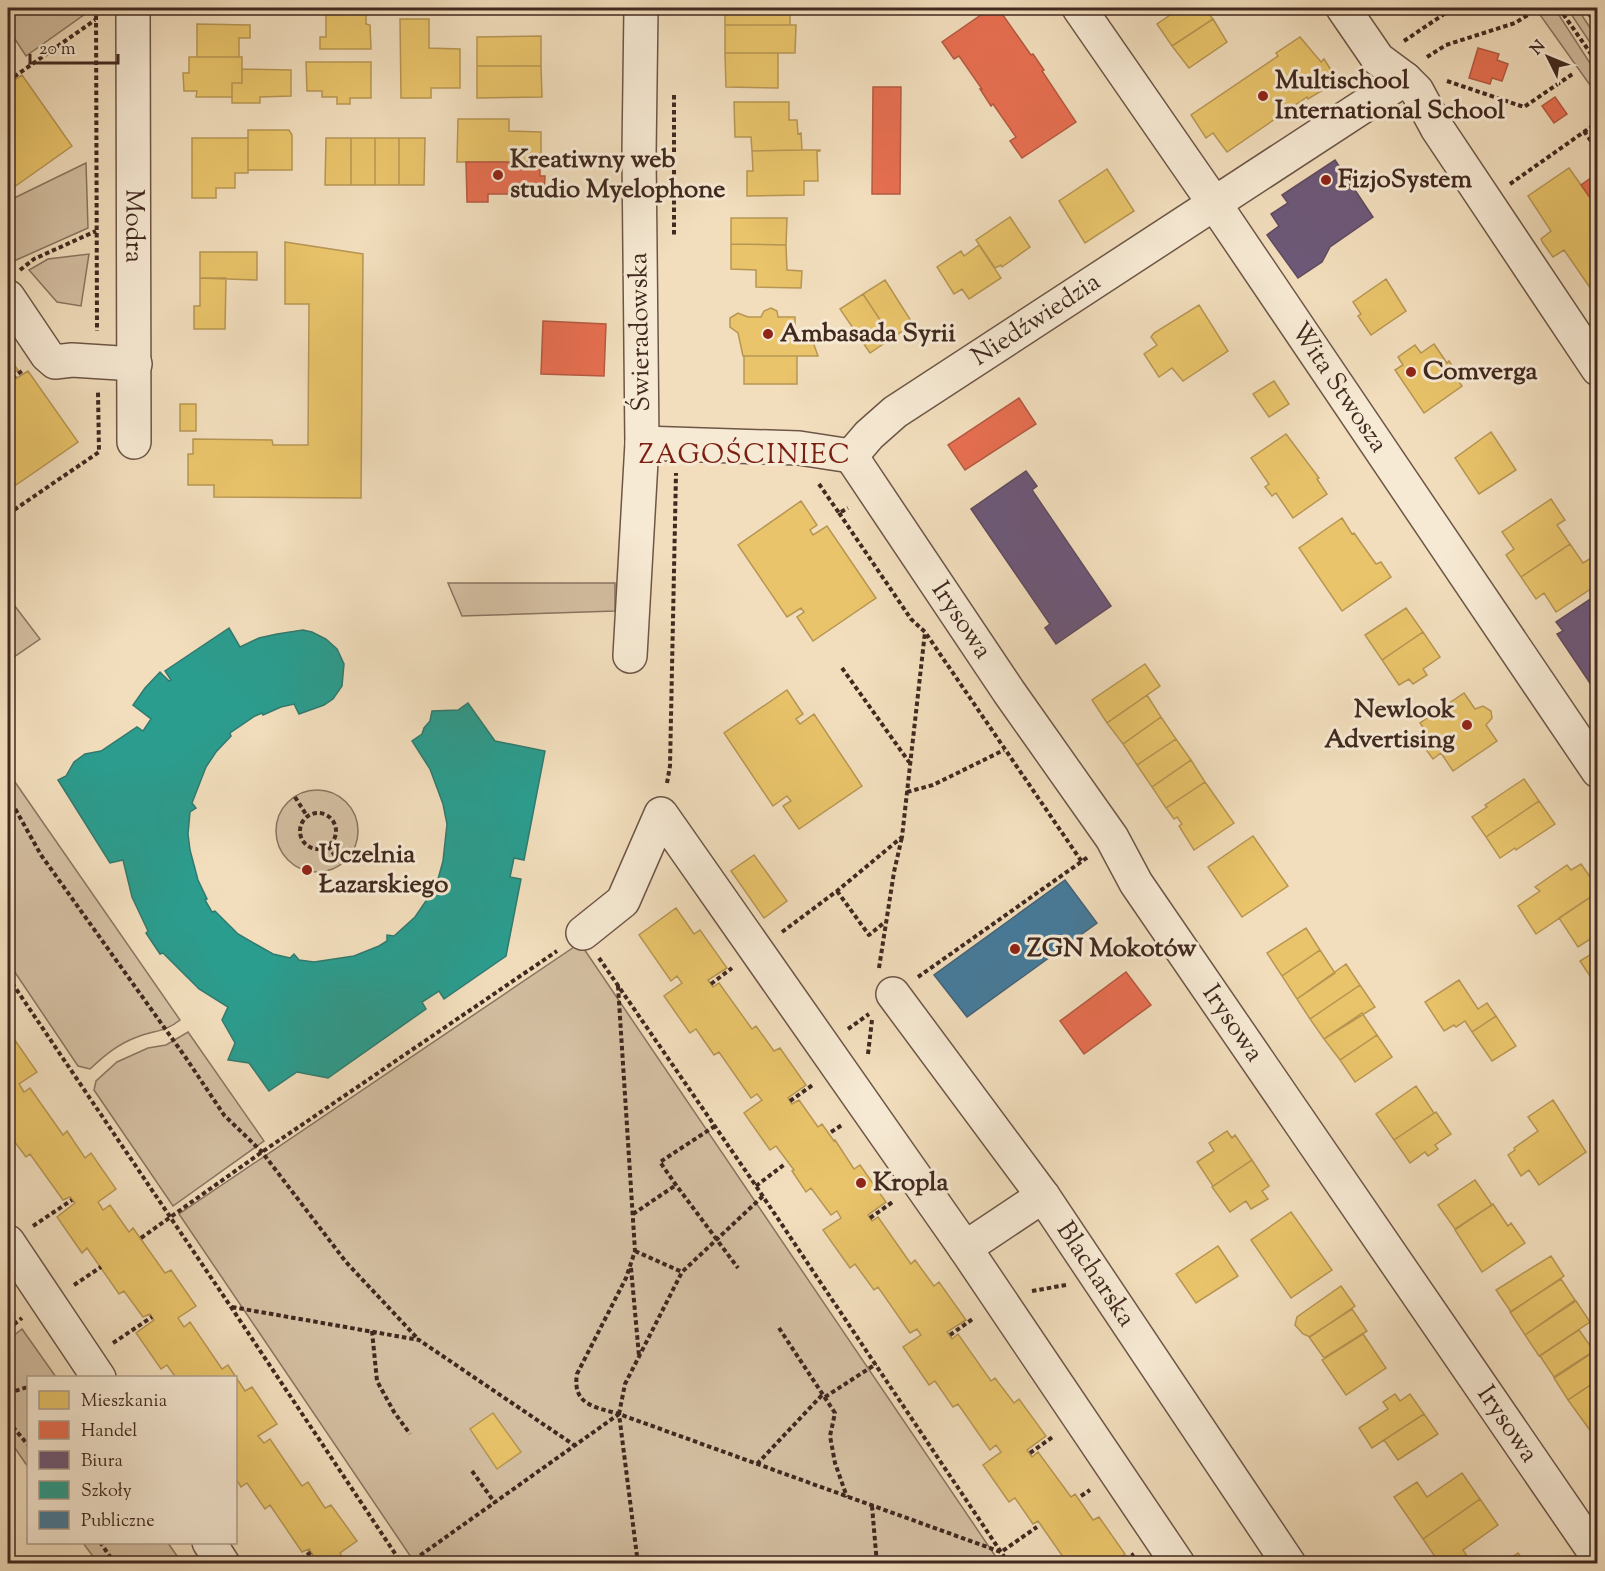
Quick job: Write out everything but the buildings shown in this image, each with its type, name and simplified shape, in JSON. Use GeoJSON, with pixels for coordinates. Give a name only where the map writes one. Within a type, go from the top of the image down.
{"type":"FeatureCollection","features":[{"type":"Feature","properties":{"kind":"street","name":"Modra"},"geometry":{"type":"LineString","coordinates":[[134,8],[134,442]]}},
{"type":"Feature","properties":{"kind":"street","name":"Świeradowska"},"geometry":{"type":"LineString","coordinates":[[630,656],[642,443],[639,154],[641,8]]}},
{"type":"Feature","properties":{"kind":"street","name":"Wita Stwosza"},"geometry":{"type":"LineString","coordinates":[[1079,8],[1214,203],[1598,771]]}},
{"type":"Feature","properties":{"kind":"street"},"geometry":{"type":"LineString","coordinates":[[1343,8],[1378,59],[1417,91],[1437,128],[1598,369]]}},
{"type":"Feature","properties":{"kind":"street","name":"Niedźwiedzia"},"geometry":{"type":"LineString","coordinates":[[851,456],[869,435],[895,412],[1405,79]]}},
{"type":"Feature","properties":{"kind":"street"},"geometry":{"type":"LineString","coordinates":[[12,285],[50,359],[55,362],[135,364]]}},
{"type":"Feature","properties":{"kind":"street"},"geometry":{"type":"LineString","coordinates":[[642,443],[799,448],[851,456]]}},
{"type":"Feature","properties":{"kind":"street","name":"Irysowa"},"geometry":{"type":"LineString","coordinates":[[851,456],[1009,692],[1112,838],[1136,883],[1598,1557]]}},
{"type":"Feature","properties":{"kind":"street"},"geometry":{"type":"LineString","coordinates":[[583,933],[623,901],[661,814],[965,1248],[1178,1563]]}},
{"type":"Feature","properties":{"kind":"street","name":"Blacharska"},"geometry":{"type":"LineString","coordinates":[[893,994],[1042,1196],[1289,1563]]}},
{"type":"Feature","properties":{"kind":"street"},"geometry":{"type":"LineString","coordinates":[[965,1248],[1042,1196]]}},
{"type":"Feature","properties":{"kind":"street"},"geometry":{"type":"LineString","coordinates":[[8,1243],[93,1369]]}},
{"type":"Feature","properties":{"kind":"street"},"geometry":{"type":"LineString","coordinates":[[210,1544],[223,1563]]}},
{"type":"Feature","properties":{"kind":"path"},"geometry":{"type":"LineString","coordinates":[[8,514],[99,452],[96,8]]}},
{"type":"Feature","properties":{"kind":"path"},"geometry":{"type":"LineString","coordinates":[[1397,46],[1453,8]]}},
{"type":"Feature","properties":{"kind":"path"},"geometry":{"type":"LineString","coordinates":[[1405,79],[1426,57],[1446,45],[1515,23],[1539,8]]}},
{"type":"Feature","properties":{"kind":"path"},"geometry":{"type":"LineString","coordinates":[[1559,8],[1598,64]]}},
{"type":"Feature","properties":{"kind":"path"},"geometry":{"type":"LineString","coordinates":[[8,81],[96,19]]}},
{"type":"Feature","properties":{"kind":"path"},"geometry":{"type":"LineString","coordinates":[[1445,80],[1524,108],[1574,73]]}},
{"type":"Feature","properties":{"kind":"path"},"geometry":{"type":"LineString","coordinates":[[1485,201],[1598,122]]}},
{"type":"Feature","properties":{"kind":"path"},"geometry":{"type":"LineString","coordinates":[[1584,131],[1598,151]]}},
{"type":"Feature","properties":{"kind":"path"},"geometry":{"type":"LineString","coordinates":[[12,285],[34,259],[96,231]]}},
{"type":"Feature","properties":{"kind":"path"},"geometry":{"type":"LineString","coordinates":[[839,513],[910,619],[925,632],[1082,862]]}},
{"type":"Feature","properties":{"kind":"path"},"geometry":{"type":"LineString","coordinates":[[758,950],[837,891],[902,837],[925,632]]}},
{"type":"Feature","properties":{"kind":"path"},"geometry":{"type":"LineString","coordinates":[[842,668],[910,763]]}},
{"type":"Feature","properties":{"kind":"path"},"geometry":{"type":"LineString","coordinates":[[907,792],[933,785],[1004,750]]}},
{"type":"Feature","properties":{"kind":"path"},"geometry":{"type":"LineString","coordinates":[[8,796],[41,855],[224,1115],[262,1152],[346,1262],[419,1340],[574,1445]]}},
{"type":"Feature","properties":{"kind":"path"},"geometry":{"type":"LineString","coordinates":[[295,797],[307,816]]}},
{"type":"Feature","properties":{"kind":"path"},"geometry":{"type":"LineString","coordinates":[[315,812],[323,813],[335,824],[334,840],[328,846],[320,849],[305,844],[299,829],[307,816],[315,812]]}},
{"type":"Feature","properties":{"kind":"path"},"geometry":{"type":"LineString","coordinates":[[825,1046],[893,994],[1082,862],[1112,838]]}},
{"type":"Feature","properties":{"kind":"path"},"geometry":{"type":"LineString","coordinates":[[328,846],[341,864]]}},
{"type":"Feature","properties":{"kind":"path"},"geometry":{"type":"LineString","coordinates":[[837,891],[869,935],[886,922]]}},
{"type":"Feature","properties":{"kind":"path"},"geometry":{"type":"LineString","coordinates":[[141,1238],[262,1152],[583,933],[763,1196],[1007,1563]]}},
{"type":"Feature","properties":{"kind":"path"},"geometry":{"type":"LineString","coordinates":[[8,977],[402,1563]]}},
{"type":"Feature","properties":{"kind":"path"},"geometry":{"type":"LineString","coordinates":[[618,986],[635,1251],[631,1267],[577,1374],[575,1386],[580,1397],[588,1405],[619,1414],[1001,1552]]}},
{"type":"Feature","properties":{"kind":"path"},"geometry":{"type":"LineString","coordinates":[[715,1126],[660,1162],[738,1268]]}},
{"type":"Feature","properties":{"kind":"path"},"geometry":{"type":"LineString","coordinates":[[756,1186],[785,1164]]}},
{"type":"Feature","properties":{"kind":"path"},"geometry":{"type":"LineString","coordinates":[[633,1214],[676,1185]]}},
{"type":"Feature","properties":{"kind":"path"},"geometry":{"type":"LineString","coordinates":[[638,1563],[619,1414],[625,1384],[682,1272],[763,1196]]}},
{"type":"Feature","properties":{"kind":"path"},"geometry":{"type":"LineString","coordinates":[[8,1243],[72,1200]]}},
{"type":"Feature","properties":{"kind":"path"},"geometry":{"type":"LineString","coordinates":[[635,1251],[682,1272]]}},
{"type":"Feature","properties":{"kind":"path"},"geometry":{"type":"LineString","coordinates":[[631,1267],[639,1357]]}},
{"type":"Feature","properties":{"kind":"path"},"geometry":{"type":"LineString","coordinates":[[1000,1301],[1016,1294],[1099,1279]]}},
{"type":"Feature","properties":{"kind":"path"},"geometry":{"type":"LineString","coordinates":[[231,1306],[419,1340]]}},
{"type":"Feature","properties":{"kind":"path"},"geometry":{"type":"LineString","coordinates":[[93,1369],[152,1317]]}},
{"type":"Feature","properties":{"kind":"path"},"geometry":{"type":"LineString","coordinates":[[779,1328],[835,1413],[830,1436],[835,1463],[847,1497]]}},
{"type":"Feature","properties":{"kind":"path"},"geometry":{"type":"LineString","coordinates":[[372,1331],[377,1381],[394,1412],[410,1434]]}},
{"type":"Feature","properties":{"kind":"path"},"geometry":{"type":"LineString","coordinates":[[757,1464],[824,1395],[876,1364]]}},
{"type":"Feature","properties":{"kind":"path"},"geometry":{"type":"LineString","coordinates":[[8,1393],[27,1387]]}},
{"type":"Feature","properties":{"kind":"path"},"geometry":{"type":"LineString","coordinates":[[408,1563],[619,1414]]}},
{"type":"Feature","properties":{"kind":"path"},"geometry":{"type":"LineString","coordinates":[[8,1421],[27,1444]]}},
{"type":"Feature","properties":{"kind":"path"},"geometry":{"type":"LineString","coordinates":[[472,1471],[495,1503]]}},
{"type":"Feature","properties":{"kind":"path"},"geometry":{"type":"LineString","coordinates":[[872,1506],[877,1563]]}},
{"type":"Feature","properties":{"kind":"path"},"geometry":{"type":"LineString","coordinates":[[1001,1552],[1037,1527]]}},
{"type":"Feature","properties":{"kind":"path"},"geometry":{"type":"LineString","coordinates":[[101,1544],[115,1563]]}},
{"type":"Feature","properties":{"kind":"path"},"geometry":{"type":"LineString","coordinates":[[295,1563],[311,1552]]}},
{"type":"Feature","properties":{"kind":"shaded area"},"geometry":{"type":"Polygon","coordinates":[[[8,8],[85,8],[85,14],[26,56],[11,33],[8,35],[8,8]]]}},
{"type":"Feature","properties":{"kind":"shaded area"},"geometry":{"type":"Polygon","coordinates":[[[1567,8],[1577,8],[1597,38],[1597,53],[1567,8]]]}},
{"type":"Feature","properties":{"kind":"shaded area"},"geometry":{"type":"Polygon","coordinates":[[[1546,10],[1559,15],[1597,74],[1597,95],[1538,12],[1546,10]]]}},
{"type":"Feature","properties":{"kind":"shaded area"},"geometry":{"type":"Polygon","coordinates":[[[86,163],[88,228],[14,261],[8,252],[8,201],[86,163]]]}},
{"type":"Feature","properties":{"kind":"shaded area"},"geometry":{"type":"Polygon","coordinates":[[[89,254],[81,306],[57,302],[29,270],[48,259],[89,254]]]}},
{"type":"Feature","properties":{"kind":"shaded area"},"geometry":{"type":"Polygon","coordinates":[[[448,583],[615,583],[615,611],[462,616],[448,583]]]}},
{"type":"Feature","properties":{"kind":"shaded area"},"geometry":{"type":"Polygon","coordinates":[[[8,597],[40,639],[8,661],[8,597]]]}},
{"type":"Feature","properties":{"kind":"shaded area"},"geometry":{"type":"Polygon","coordinates":[[[8,772],[180,1020],[164,1029],[124,1043],[90,1069],[78,1066],[8,962],[8,772]]]}},
{"type":"Feature","properties":{"kind":"shaded area"},"geometry":{"type":"Polygon","coordinates":[[[317,790],[333,793],[346,802],[355,815],[358,831],[355,847],[346,860],[333,869],[317,872],[301,869],[288,860],[279,847],[276,831],[279,815],[288,802],[301,793],[317,790]]]}},
{"type":"Feature","properties":{"kind":"shaded area"},"geometry":{"type":"Polygon","coordinates":[[[580,943],[1000,1563],[415,1563],[179,1214],[580,943]]]}},
{"type":"Feature","properties":{"kind":"shaded area"},"geometry":{"type":"Polygon","coordinates":[[[188,1032],[264,1141],[173,1206],[94,1090],[96,1081],[117,1062],[148,1048],[166,1045],[188,1032]]]}},
{"type":"Feature","properties":{"kind":"shaded area"},"geometry":{"type":"Polygon","coordinates":[[[22,1329],[55,1376],[27,1376],[27,1466],[8,1438],[8,1340],[22,1329]]]}},
{"type":"Feature","properties":{"kind":"shaded area"},"geometry":{"type":"Polygon","coordinates":[[[84,1544],[169,1544],[182,1563],[98,1563],[84,1544]]]}},
{"type":"Feature","properties":{"kind":"tram line"},"geometry":{"type":"LineString","coordinates":[[1583,8],[1598,28]]}},
{"type":"Feature","properties":{"kind":"place","name":"Multischool International School"},"geometry":{"type":"Point","coordinates":[1263,96]}},
{"type":"Feature","properties":{"kind":"place","name":"Kreatiwny web studio Myelophone"},"geometry":{"type":"Point","coordinates":[498,175]}},
{"type":"Feature","properties":{"kind":"place","name":"FizjoSystem"},"geometry":{"type":"Point","coordinates":[1326,180]}},
{"type":"Feature","properties":{"kind":"place","name":"Ambasada Syrii"},"geometry":{"type":"Point","coordinates":[768,334]}},
{"type":"Feature","properties":{"kind":"place","name":"Comverga"},"geometry":{"type":"Point","coordinates":[1411,372]}},
{"type":"Feature","properties":{"kind":"place","name":"Newlook Advertising"},"geometry":{"type":"Point","coordinates":[1467,725]}},
{"type":"Feature","properties":{"kind":"place","name":"Uczelnia Łazarskiego"},"geometry":{"type":"Point","coordinates":[307,870]}},
{"type":"Feature","properties":{"kind":"place","name":"ZGN Mokotów"},"geometry":{"type":"Point","coordinates":[1015,949]}},
{"type":"Feature","properties":{"kind":"place","name":"Kropla"},"geometry":{"type":"Point","coordinates":[861,1183]}},
{"type":"Feature","properties":{"kind":"district","name":"ZAGOŚCINIEC"},"geometry":{"type":"Point","coordinates":[745,456]}}]}
